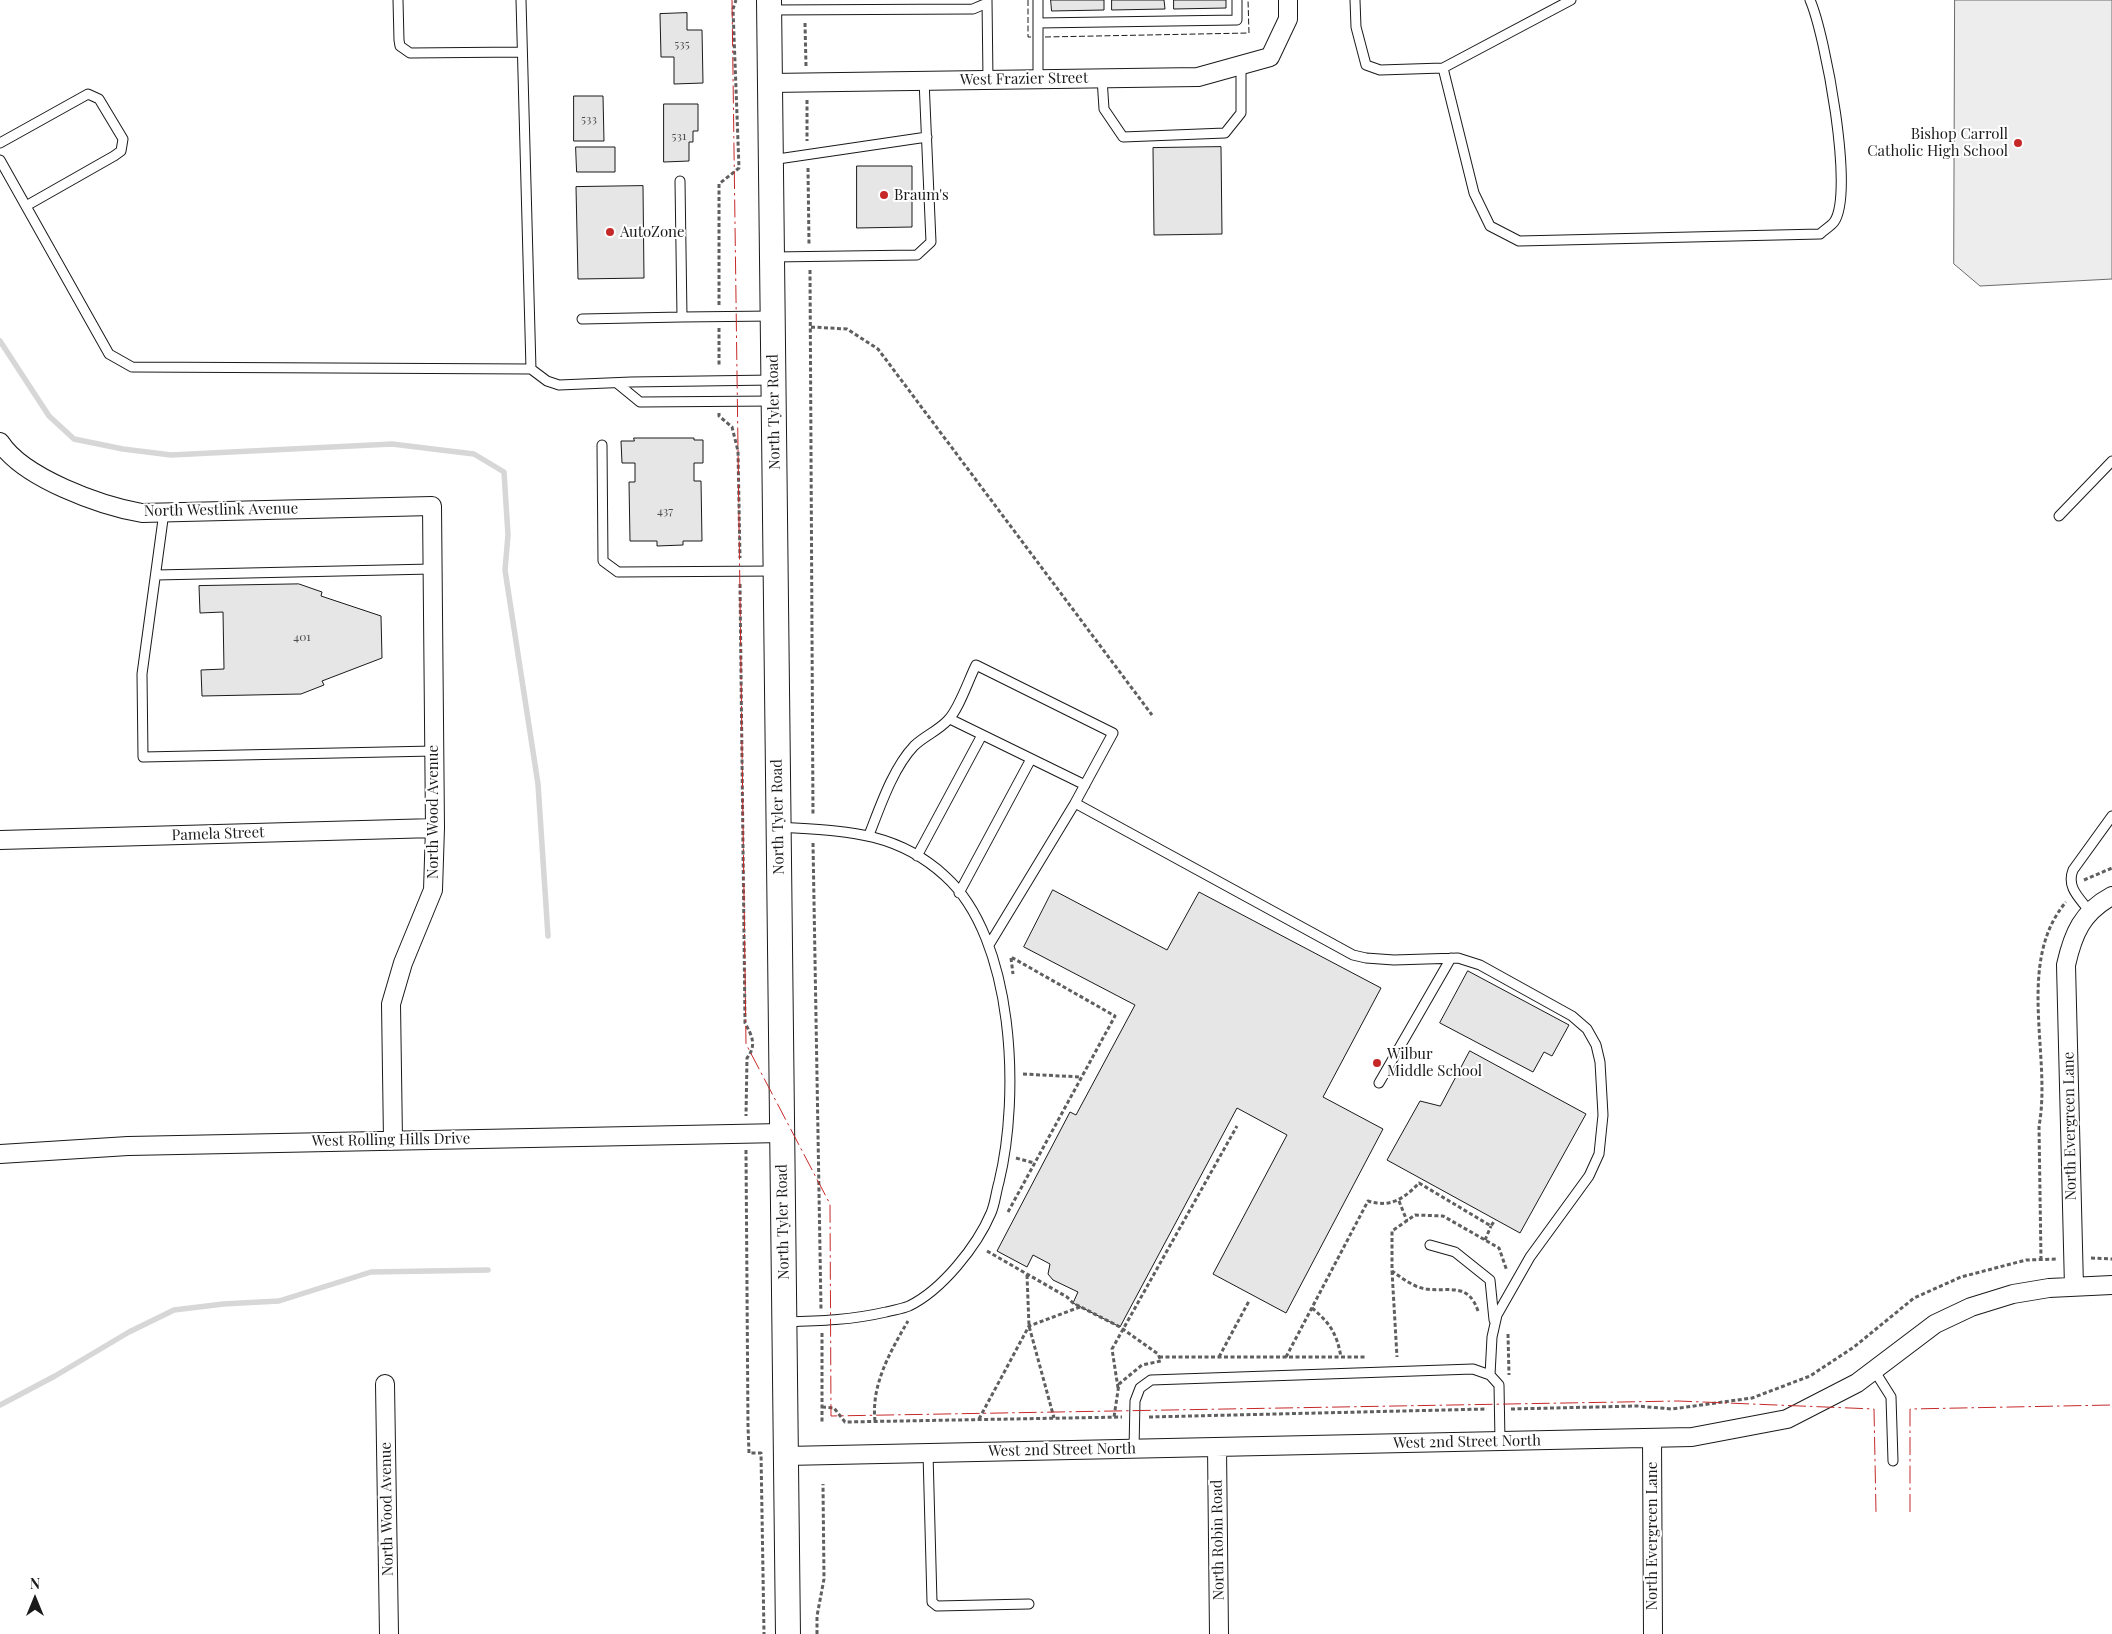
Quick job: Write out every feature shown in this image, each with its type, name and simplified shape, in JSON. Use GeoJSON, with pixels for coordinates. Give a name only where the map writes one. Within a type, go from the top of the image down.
{"type":"FeatureCollection","features":[{"type":"Feature","properties":{"kind":"main road","name":"North Tyler Road"},"geometry":{"type":"LineString","coordinates":[[769,5],[788,1634]]}},
{"type":"Feature","properties":{"kind":"street","name":"West Frazier Street"},"geometry":{"type":"LineString","coordinates":[[770,83],[1198,77],[1270,56],[1288,19],[1288,0]]}},
{"type":"Feature","properties":{"kind":"street","name":"North Westlink Avenue"},"geometry":{"type":"LineString","coordinates":[[0,442],[5,449],[41,478],[119,509],[142,513],[432,506]]}},
{"type":"Feature","properties":{"kind":"street","name":"North Wood Avenue"},"geometry":{"type":"LineString","coordinates":[[393,1140],[391,1004],[403,963],[433,890],[435,828],[432,506]]}},
{"type":"Feature","properties":{"kind":"street","name":"Pamela Street"},"geometry":{"type":"LineString","coordinates":[[0,840],[435,828]]}},
{"type":"Feature","properties":{"kind":"street","name":"North Evergreen Lane"},"geometry":{"type":"LineString","coordinates":[[2074,1287],[2066,965],[2074,935],[2090,912],[2112,896]]}},
{"type":"Feature","properties":{"kind":"street","name":"West Rolling Hills Drive"},"geometry":{"type":"LineString","coordinates":[[0,1154],[128,1146],[782,1133]]}},
{"type":"Feature","properties":{"kind":"street","name":"West 2nd Street North"},"geometry":{"type":"LineString","coordinates":[[786,1456],[1692,1438],[1787,1419],[1836,1395],[1874,1370],[1935,1324],[1971,1307],[2013,1294],[2112,1285]]}},
{"type":"Feature","properties":{"kind":"street","name":"North Wood Avenue"},"geometry":{"type":"LineString","coordinates":[[385,1384],[389,1634]]}},
{"type":"Feature","properties":{"kind":"street","name":"North Evergreen Lane"},"geometry":{"type":"LineString","coordinates":[[1652,1438],[1653,1634]]}},
{"type":"Feature","properties":{"kind":"street","name":"North Robin Road"},"geometry":{"type":"LineString","coordinates":[[1217,1447],[1220,1634]]}},
{"type":"Feature","properties":{"kind":"lane"},"geometry":{"type":"LineString","coordinates":[[398,0],[399,40],[404,50],[410,53],[522,52]]}},
{"type":"Feature","properties":{"kind":"lane"},"geometry":{"type":"LineString","coordinates":[[521,0],[531,369]]}},
{"type":"Feature","properties":{"kind":"lane"},"geometry":{"type":"LineString","coordinates":[[1038,0],[1038,79]]}},
{"type":"Feature","properties":{"kind":"lane"},"geometry":{"type":"LineString","coordinates":[[1038,23],[1237,20],[1237,0]]}},
{"type":"Feature","properties":{"kind":"lane"},"geometry":{"type":"LineString","coordinates":[[1355,0],[1356,27],[1366,65],[1380,70],[1443,68],[1571,0]]}},
{"type":"Feature","properties":{"kind":"lane"},"geometry":{"type":"LineString","coordinates":[[1443,68],[1474,193],[1490,226],[1519,241],[1820,234],[1835,221],[1842,192],[1838,136],[1825,56],[1810,0]]}},
{"type":"Feature","properties":{"kind":"lane"},"geometry":{"type":"LineString","coordinates":[[769,5],[805,10],[973,9],[987,1],[988,80]]}},
{"type":"Feature","properties":{"kind":"lane"},"geometry":{"type":"LineString","coordinates":[[1102,78],[1104,109],[1123,137],[1225,134],[1241,112],[1241,64]]}},
{"type":"Feature","properties":{"kind":"lane"},"geometry":{"type":"LineString","coordinates":[[772,258],[918,255],[931,242],[924,80]]}},
{"type":"Feature","properties":{"kind":"lane"},"geometry":{"type":"LineString","coordinates":[[0,143],[88,94],[99,98],[123,139],[121,151],[114,156],[26,206]]}},
{"type":"Feature","properties":{"kind":"lane"},"geometry":{"type":"LineString","coordinates":[[771,160],[927,137]]}},
{"type":"Feature","properties":{"kind":"lane"},"geometry":{"type":"LineString","coordinates":[[0,160],[109,354],[132,367],[531,369],[547,381],[559,385],[719,381],[774,391]]}},
{"type":"Feature","properties":{"kind":"lane"},"geometry":{"type":"LineString","coordinates":[[680,180],[682,317]]}},
{"type":"Feature","properties":{"kind":"lane"},"geometry":{"type":"LineString","coordinates":[[582,318],[773,316]]}},
{"type":"Feature","properties":{"kind":"lane"},"geometry":{"type":"LineString","coordinates":[[618,384],[640,402],[719,402],[774,391]]}},
{"type":"Feature","properties":{"kind":"lane"},"geometry":{"type":"LineString","coordinates":[[602,445],[603,561],[618,572],[776,571]]}},
{"type":"Feature","properties":{"kind":"lane"},"geometry":{"type":"LineString","coordinates":[[2059,516],[2112,461]]}},
{"type":"Feature","properties":{"kind":"lane"},"geometry":{"type":"LineString","coordinates":[[164,512],[142,674],[143,757],[434,751]]}},
{"type":"Feature","properties":{"kind":"lane"},"geometry":{"type":"LineString","coordinates":[[156,576],[432,569]]}},
{"type":"Feature","properties":{"kind":"lane"},"geometry":{"type":"LineString","coordinates":[[869,835],[883,799],[904,760],[915,745],[931,735],[950,719],[976,666],[1113,734],[1075,803],[989,945]]}},
{"type":"Feature","properties":{"kind":"lane"},"geometry":{"type":"LineString","coordinates":[[950,719],[1085,785]]}},
{"type":"Feature","properties":{"kind":"lane"},"geometry":{"type":"LineString","coordinates":[[917,856],[982,735]]}},
{"type":"Feature","properties":{"kind":"lane"},"geometry":{"type":"LineString","coordinates":[[959,893],[1031,759]]}},
{"type":"Feature","properties":{"kind":"lane"},"geometry":{"type":"LineString","coordinates":[[1075,803],[1353,955],[1394,960],[1458,958],[1480,965],[1572,1016],[1586,1029],[1596,1045],[1600,1062],[1603,1115],[1599,1154],[1589,1176],[1530,1257],[1497,1315],[1490,1376]]}},
{"type":"Feature","properties":{"kind":"lane"},"geometry":{"type":"LineString","coordinates":[[2090,912],[2070,885],[2070,878],[2110,818]]}},
{"type":"Feature","properties":{"kind":"lane"},"geometry":{"type":"LineString","coordinates":[[778,827],[853,831],[869,835],[917,856],[945,876],[976,914],[989,945],[1000,990],[1009,1056],[1009,1120],[1003,1164],[992,1212],[967,1255],[930,1292],[908,1306],[854,1319],[784,1322]]}},
{"type":"Feature","properties":{"kind":"lane"},"geometry":{"type":"LineString","coordinates":[[1379,1083],[1451,958]]}},
{"type":"Feature","properties":{"kind":"lane"},"geometry":{"type":"LineString","coordinates":[[1430,1245],[1455,1252],[1490,1280],[1495,1326]]}},
{"type":"Feature","properties":{"kind":"lane"},"geometry":{"type":"LineString","coordinates":[[1134,1449],[1134,1401],[1140,1388],[1151,1380],[1473,1369],[1490,1376],[1499,1385],[1500,1441]]}},
{"type":"Feature","properties":{"kind":"lane"},"geometry":{"type":"LineString","coordinates":[[1874,1370],[1891,1397],[1893,1461]]}},
{"type":"Feature","properties":{"kind":"lane"},"geometry":{"type":"LineString","coordinates":[[928,1453],[932,1602],[937,1606],[1029,1604]]}},
{"type":"Feature","properties":{"kind":"path"},"geometry":{"type":"LineString","coordinates":[[719,381],[719,184],[739,168],[733,8],[736,0]]}},
{"type":"Feature","properties":{"kind":"path"},"geometry":{"type":"LineString","coordinates":[[805,10],[811,326],[813,829],[822,1321],[822,1424]]}},
{"type":"Feature","properties":{"kind":"path"},"geometry":{"type":"LineString","coordinates":[[811,326],[847,329],[878,349],[1152,715]]}},
{"type":"Feature","properties":{"kind":"path"},"geometry":{"type":"LineString","coordinates":[[719,402],[719,416],[732,427],[738,451],[745,1023],[753,1038],[752,1052],[747,1058],[746,1134],[748,1426],[749,1453],[760,1453],[764,1634]]}},
{"type":"Feature","properties":{"kind":"path"},"geometry":{"type":"LineString","coordinates":[[1023,1074],[1082,1077]]}},
{"type":"Feature","properties":{"kind":"path"},"geometry":{"type":"LineString","coordinates":[[1118,1388],[1112,1349],[1237,1126]]}},
{"type":"Feature","properties":{"kind":"path"},"geometry":{"type":"LineString","coordinates":[[1013,1157],[1034,1163]]}},
{"type":"Feature","properties":{"kind":"path"},"geometry":{"type":"LineString","coordinates":[[1286,1357],[1368,1201],[1379,1204],[1399,1201],[1419,1183],[1491,1226]]}},
{"type":"Feature","properties":{"kind":"path"},"geometry":{"type":"LineString","coordinates":[[1399,1201],[1407,1221]]}},
{"type":"Feature","properties":{"kind":"path"},"geometry":{"type":"LineString","coordinates":[[1397,1357],[1392,1270],[1392,1231],[1415,1215],[1442,1216],[1499,1248],[1507,1272],[1508,1295]]}},
{"type":"Feature","properties":{"kind":"path"},"geometry":{"type":"LineString","coordinates":[[1485,1240],[1495,1220]]}},
{"type":"Feature","properties":{"kind":"path"},"geometry":{"type":"LineString","coordinates":[[987,1250],[1123,1329],[1158,1354],[1160,1361],[1142,1365],[1119,1384],[1114,1417]]}},
{"type":"Feature","properties":{"kind":"path"},"geometry":{"type":"LineString","coordinates":[[1392,1270],[1414,1285],[1426,1289],[1452,1289],[1467,1292],[1474,1301],[1480,1318]]}},
{"type":"Feature","properties":{"kind":"path"},"geometry":{"type":"LineString","coordinates":[[1027,1274],[1029,1326],[1054,1418]]}},
{"type":"Feature","properties":{"kind":"path"},"geometry":{"type":"LineString","coordinates":[[1219,1357],[1249,1301]]}},
{"type":"Feature","properties":{"kind":"path"},"geometry":{"type":"LineString","coordinates":[[979,1419],[1029,1326],[1081,1306]]}},
{"type":"Feature","properties":{"kind":"path"},"geometry":{"type":"LineString","coordinates":[[1312,1308],[1332,1327],[1337,1338],[1341,1357]]}},
{"type":"Feature","properties":{"kind":"path"},"geometry":{"type":"LineString","coordinates":[[1508,1333],[1509,1380]]}},
{"type":"Feature","properties":{"kind":"path"},"geometry":{"type":"LineString","coordinates":[[1159,1357],[1369,1357]]}},
{"type":"Feature","properties":{"kind":"path"},"geometry":{"type":"LineString","coordinates":[[1388,1357],[1407,1357]]}},
{"type":"Feature","properties":{"kind":"path"},"geometry":{"type":"LineString","coordinates":[[1510,1399],[1510,1409]]}},
{"type":"Feature","properties":{"kind":"path"},"geometry":{"type":"LineString","coordinates":[[817,1634],[817,1616],[824,1579],[823,1484]]}},
{"type":"Feature","properties":{"kind":"shaded area","name":"Bishop Carroll Catholic High School"},"geometry":{"type":"Polygon","coordinates":[[[1955,0],[2112,0],[2112,279],[1980,286],[1954,264],[1955,0]]]}},
{"type":"Feature","properties":{"kind":"building"},"geometry":{"type":"Polygon","coordinates":[[[1051,0],[1104,0],[1104,10],[1052,11],[1051,0]]]}},
{"type":"Feature","properties":{"kind":"building"},"geometry":{"type":"Polygon","coordinates":[[[1112,0],[1164,0],[1165,9],[1112,10],[1112,0]]]}},
{"type":"Feature","properties":{"kind":"building"},"geometry":{"type":"Polygon","coordinates":[[[1174,0],[1226,0],[1226,8],[1174,9],[1174,0]]]}},
{"type":"Feature","properties":{"kind":"building"},"geometry":{"type":"Polygon","coordinates":[[[687,13],[687,30],[702,30],[703,83],[674,84],[674,57],[661,57],[660,14],[687,13]]]}},
{"type":"Feature","properties":{"kind":"building"},"geometry":{"type":"Polygon","coordinates":[[[574,96],[603,96],[604,141],[574,141],[574,96]]]}},
{"type":"Feature","properties":{"kind":"building"},"geometry":{"type":"Polygon","coordinates":[[[664,104],[698,104],[698,131],[693,131],[693,142],[689,142],[689,161],[664,162],[664,104]]]}},
{"type":"Feature","properties":{"kind":"building"},"geometry":{"type":"Polygon","coordinates":[[[576,147],[615,147],[615,172],[577,172],[576,147]]]}},
{"type":"Feature","properties":{"kind":"building"},"geometry":{"type":"Polygon","coordinates":[[[1221,147],[1222,234],[1154,235],[1153,148],[1221,147]]]}},
{"type":"Feature","properties":{"kind":"building"},"geometry":{"type":"Polygon","coordinates":[[[857,166],[912,166],[912,227],[857,228],[857,166]]]}},
{"type":"Feature","properties":{"kind":"building","name":"AutoZone"},"geometry":{"type":"Polygon","coordinates":[[[643,186],[644,278],[578,279],[576,187],[643,186]]]}},
{"type":"Feature","properties":{"kind":"building"},"geometry":{"type":"Polygon","coordinates":[[[634,438],[694,438],[694,440],[703,440],[703,463],[694,463],[694,481],[701,481],[702,541],[683,541],[683,545],[657,546],[657,541],[630,541],[629,482],[635,482],[635,463],[622,463],[621,441],[634,441],[634,438]]]}},
{"type":"Feature","properties":{"kind":"building"},"geometry":{"type":"Polygon","coordinates":[[[299,584],[322,592],[321,596],[381,616],[382,658],[322,681],[324,685],[301,694],[202,696],[201,670],[224,669],[223,612],[200,613],[199,586],[299,584]]]}},
{"type":"Feature","properties":{"kind":"building"},"geometry":{"type":"Polygon","coordinates":[[[1053,890],[1167,950],[1199,892],[1381,988],[1323,1097],[1383,1129],[1286,1313],[1213,1274],[1287,1135],[1237,1108],[1120,1327],[1073,1303],[1078,1292],[1053,1280],[1048,1274],[1050,1264],[1033,1255],[1027,1267],[997,1251],[1070,1112],[1076,1115],[1135,1005],[1024,947],[1053,890]]]}},
{"type":"Feature","properties":{"kind":"building"},"geometry":{"type":"Polygon","coordinates":[[[1468,971],[1569,1025],[1552,1056],[1544,1052],[1533,1072],[1440,1023],[1468,971]]]}},
{"type":"Feature","properties":{"kind":"building"},"geometry":{"type":"Polygon","coordinates":[[[1470,1051],[1586,1114],[1520,1233],[1387,1160],[1420,1101],[1440,1106],[1470,1051]]]}},
{"type":"Feature","properties":{"kind":"waterway"},"geometry":{"type":"LineString","coordinates":[[0,341],[49,416],[74,439],[123,449],[171,455],[392,444],[474,454],[504,472],[508,535],[505,570],[538,784],[548,936]]}},
{"type":"Feature","properties":{"kind":"waterway"},"geometry":{"type":"LineString","coordinates":[[0,1405],[55,1376],[129,1332],[174,1310],[223,1304],[279,1301],[371,1272],[488,1270]]}},
{"type":"Feature","properties":{"kind":"fence"},"geometry":{"type":"LineString","coordinates":[[1028,0],[1028,37],[1032,37]]}},
{"type":"Feature","properties":{"kind":"fence"},"geometry":{"type":"LineString","coordinates":[[1045,37],[1249,33],[1248,0]]}},
{"type":"Feature","properties":{"kind":"power"},"geometry":{"type":"LineString","coordinates":[[732,0],[746,1044],[830,1204],[831,1416],[1678,1401],[1874,1409],[1876,1512]]}},
{"type":"Feature","properties":{"kind":"power"},"geometry":{"type":"LineString","coordinates":[[1910,1512],[1910,1409],[2112,1405]]}},
{"type":"Feature","properties":{"kind":"place","name":"Bishop Carroll Catholic High School"},"geometry":{"type":"Point","coordinates":[2018,143]}},
{"type":"Feature","properties":{"kind":"place","name":"Braum's"},"geometry":{"type":"Point","coordinates":[884,195]}},
{"type":"Feature","properties":{"kind":"place","name":"AutoZone"},"geometry":{"type":"Point","coordinates":[610,232]}},
{"type":"Feature","properties":{"kind":"place","name":"Wilbur Middle School"},"geometry":{"type":"Point","coordinates":[1377,1063]}}]}
